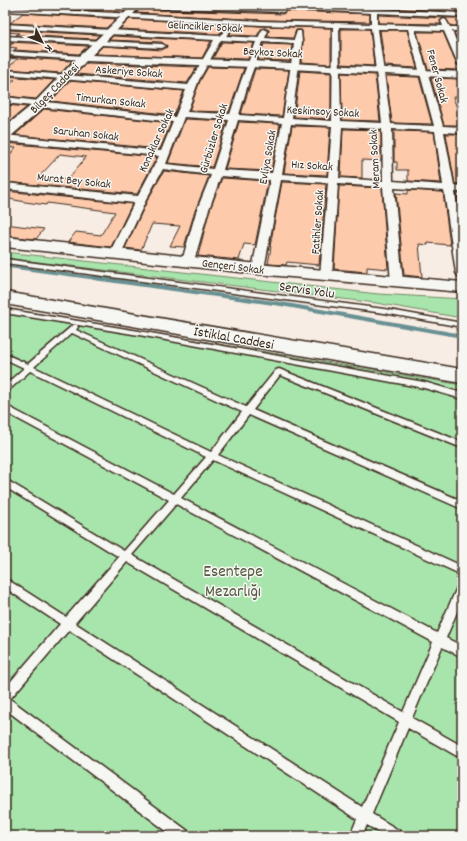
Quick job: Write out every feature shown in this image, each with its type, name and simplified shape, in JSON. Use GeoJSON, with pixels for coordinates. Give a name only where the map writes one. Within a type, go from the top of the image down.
{"type":"FeatureCollection","features":[{"type":"Feature","properties":{"kind":"street"},"geometry":{"type":"LineString","coordinates":[[110,31],[128,16],[137,5],[285,8],[363,7],[374,10],[462,15]]}},
{"type":"Feature","properties":{"kind":"street"},"geometry":{"type":"LineString","coordinates":[[284,24],[285,8]]}},
{"type":"Feature","properties":{"kind":"street"},"geometry":{"type":"LineString","coordinates":[[8,9],[128,16],[157,26],[194,28],[234,22],[411,29],[462,29]]}},
{"type":"Feature","properties":{"kind":"street","name":"Meram Sokak"},"geometry":{"type":"LineString","coordinates":[[374,10],[374,27],[381,71],[387,126],[388,184],[397,282]]}},
{"type":"Feature","properties":{"kind":"street"},"geometry":{"type":"LineString","coordinates":[[36,28],[60,12]]}},
{"type":"Feature","properties":{"kind":"street"},"geometry":{"type":"LineString","coordinates":[[85,19],[91,14]]}},
{"type":"Feature","properties":{"kind":"street"},"geometry":{"type":"LineString","coordinates":[[441,14],[449,29],[462,64]]}},
{"type":"Feature","properties":{"kind":"street","name":"Konaklar Sokak"},"geometry":{"type":"LineString","coordinates":[[115,254],[140,200],[160,166],[191,88],[204,62],[218,39],[221,38],[234,22]]}},
{"type":"Feature","properties":{"kind":"street"},"geometry":{"type":"LineString","coordinates":[[73,29],[79,24]]}},
{"type":"Feature","properties":{"kind":"street","name":"Gürbüzler Sokak"},"geometry":{"type":"LineString","coordinates":[[188,261],[202,212],[217,173],[255,52],[266,24]]}},
{"type":"Feature","properties":{"kind":"street","name":"Evliya Sokak"},"geometry":{"type":"LineString","coordinates":[[258,269],[287,121],[299,25]]}},
{"type":"Feature","properties":{"kind":"street","name":"Gelincikler Sokak"},"geometry":{"type":"LineString","coordinates":[[5,26],[110,31],[157,26],[172,35],[194,28],[221,38],[298,42]]}},
{"type":"Feature","properties":{"kind":"street","name":"Fatihler Sokak"},"geometry":{"type":"LineString","coordinates":[[326,276],[337,138],[336,26]]}},
{"type":"Feature","properties":{"kind":"street","name":"Fener Sokak"},"geometry":{"type":"LineString","coordinates":[[411,29],[439,128],[462,273]]}},
{"type":"Feature","properties":{"kind":"street","name":"Bilgeç Caddesi"},"geometry":{"type":"LineString","coordinates":[[5,134],[40,104],[110,31]]}},
{"type":"Feature","properties":{"kind":"street"},"geometry":{"type":"LineString","coordinates":[[154,60],[162,46],[172,35]]}},
{"type":"Feature","properties":{"kind":"street"},"geometry":{"type":"LineString","coordinates":[[5,38],[162,46]]}},
{"type":"Feature","properties":{"kind":"street"},"geometry":{"type":"LineString","coordinates":[[5,53],[84,58]]}},
{"type":"Feature","properties":{"kind":"street","name":"Beykoz Sokak"},"geometry":{"type":"LineString","coordinates":[[84,58],[252,64],[462,75]]}},
{"type":"Feature","properties":{"kind":"street","name":"Askeriye Sokak"},"geometry":{"type":"LineString","coordinates":[[5,72],[191,88]]}},
{"type":"Feature","properties":{"kind":"street","name":"Timurkan Sokak"},"geometry":{"type":"LineString","coordinates":[[5,100],[180,117]]}},
{"type":"Feature","properties":{"kind":"street","name":"Keskinsoy Sokak"},"geometry":{"type":"LineString","coordinates":[[180,117],[234,117],[462,130]]}},
{"type":"Feature","properties":{"kind":"street","name":"Saruhan Sokak"},"geometry":{"type":"LineString","coordinates":[[5,138],[164,154]]}},
{"type":"Feature","properties":{"kind":"street","name":"Hız Sokak"},"geometry":{"type":"LineString","coordinates":[[160,166],[217,173],[462,189]]}},
{"type":"Feature","properties":{"kind":"street","name":"Murat Bey Sokak"},"geometry":{"type":"LineString","coordinates":[[5,186],[140,200]]}},
{"type":"Feature","properties":{"kind":"street","name":"Gençeri Sokak"},"geometry":{"type":"LineString","coordinates":[[5,242],[326,276],[462,287]]}},
{"type":"Feature","properties":{"kind":"street","name":"İstiklal Caddesi"},"geometry":{"type":"LineString","coordinates":[[5,298],[462,376]]}},
{"type":"Feature","properties":{"kind":"lane","name":"Servis Yolu"},"geometry":{"type":"LineString","coordinates":[[5,261],[384,311],[462,325]]}},
{"type":"Feature","properties":{"kind":"lane"},"geometry":{"type":"LineString","coordinates":[[5,311],[424,385],[462,396]]}},
{"type":"Feature","properties":{"kind":"lane"},"geometry":{"type":"LineString","coordinates":[[5,389],[79,323]]}},
{"type":"Feature","properties":{"kind":"lane"},"geometry":{"type":"LineString","coordinates":[[71,330],[247,411],[462,505]]}},
{"type":"Feature","properties":{"kind":"lane"},"geometry":{"type":"LineString","coordinates":[[5,356],[212,456],[462,571]]}},
{"type":"Feature","properties":{"kind":"lane"},"geometry":{"type":"LineString","coordinates":[[5,696],[212,456],[287,361]]}},
{"type":"Feature","properties":{"kind":"lane"},"geometry":{"type":"LineString","coordinates":[[279,372],[462,445]]}},
{"type":"Feature","properties":{"kind":"lane"},"geometry":{"type":"LineString","coordinates":[[5,408],[174,500],[462,652]]}},
{"type":"Feature","properties":{"kind":"lane"},"geometry":{"type":"LineString","coordinates":[[5,483],[125,556],[462,753]]}},
{"type":"Feature","properties":{"kind":"lane"},"geometry":{"type":"LineString","coordinates":[[5,583],[395,836]]}},
{"type":"Feature","properties":{"kind":"lane"},"geometry":{"type":"LineString","coordinates":[[356,836],[462,588]]}},
{"type":"Feature","properties":{"kind":"lane"},"geometry":{"type":"LineString","coordinates":[[5,702],[183,836]]}},
{"type":"Feature","properties":{"kind":"green space"},"geometry":{"type":"Polygon","coordinates":[[[5,252],[378,294],[462,299],[462,318],[376,303],[5,258],[5,252]]]}},
{"type":"Feature","properties":{"kind":"green space","name":"Esentepe Mezarlığı"},"geometry":{"type":"Polygon","coordinates":[[[5,308],[462,385],[462,836],[5,836],[5,308]]]}},
{"type":"Feature","properties":{"kind":"building"},"geometry":{"type":"Polygon","coordinates":[[[35,5],[131,5],[123,12],[32,7],[35,5]]]}},
{"type":"Feature","properties":{"kind":"building"},"geometry":{"type":"Polygon","coordinates":[[[324,5],[450,5],[462,8],[462,12],[324,5]]]}},
{"type":"Feature","properties":{"kind":"building"},"geometry":{"type":"Polygon","coordinates":[[[140,9],[283,14],[287,11],[370,14],[370,22],[261,20],[136,13],[140,9]]]}},
{"type":"Feature","properties":{"kind":"building"},"geometry":{"type":"Polygon","coordinates":[[[23,13],[116,19],[106,28],[10,23],[23,13]]]}},
{"type":"Feature","properties":{"kind":"building"},"geometry":{"type":"Polygon","coordinates":[[[378,15],[444,18],[440,21],[441,24],[378,23],[378,15]]]}},
{"type":"Feature","properties":{"kind":"building"},"geometry":{"type":"Polygon","coordinates":[[[445,18],[462,18],[462,26],[451,26],[445,18]]]}},
{"type":"Feature","properties":{"kind":"building"},"geometry":{"type":"Polygon","coordinates":[[[130,19],[331,28],[331,64],[301,62],[303,42],[301,30],[296,30],[293,38],[267,37],[269,30],[265,28],[261,29],[257,36],[229,35],[231,32],[227,29],[218,34],[120,29],[130,19]]]}},
{"type":"Feature","properties":{"kind":"building"},"geometry":{"type":"Polygon","coordinates":[[[341,29],[370,29],[374,66],[341,64],[341,29]]]}},
{"type":"Feature","properties":{"kind":"building"},"geometry":{"type":"Polygon","coordinates":[[[8,30],[99,35],[95,39],[16,35],[19,33],[5,32],[8,30]]]}},
{"type":"Feature","properties":{"kind":"building"},"geometry":{"type":"Polygon","coordinates":[[[380,30],[407,30],[417,68],[385,66],[380,30]]]}},
{"type":"Feature","properties":{"kind":"building"},"geometry":{"type":"Polygon","coordinates":[[[417,32],[443,32],[457,65],[461,70],[428,69],[417,32]]]}},
{"type":"Feature","properties":{"kind":"building"},"geometry":{"type":"Polygon","coordinates":[[[454,32],[462,32],[462,51],[454,32]]]}},
{"type":"Feature","properties":{"kind":"building"},"geometry":{"type":"Polygon","coordinates":[[[113,36],[211,41],[202,58],[95,54],[103,46],[162,50],[167,47],[162,42],[109,40],[113,36]]]}},
{"type":"Feature","properties":{"kind":"building"},"geometry":{"type":"Polygon","coordinates":[[[8,42],[88,46],[79,54],[14,50],[17,48],[7,47],[14,43],[6,43],[8,42]]]}},
{"type":"Feature","properties":{"kind":"building"},"geometry":{"type":"Polygon","coordinates":[[[222,42],[254,43],[248,59],[213,58],[222,42]]]}},
{"type":"Feature","properties":{"kind":"building"},"geometry":{"type":"Polygon","coordinates":[[[264,44],[292,45],[290,61],[258,60],[264,44]]]}},
{"type":"Feature","properties":{"kind":"building"},"geometry":{"type":"Polygon","coordinates":[[[5,58],[72,61],[61,73],[6,69],[18,59],[5,58]]]}},
{"type":"Feature","properties":{"kind":"building"},"geometry":{"type":"Polygon","coordinates":[[[87,63],[197,67],[187,83],[76,74],[87,63]]]}},
{"type":"Feature","properties":{"kind":"building"},"geometry":{"type":"Polygon","coordinates":[[[208,67],[244,68],[229,112],[189,111],[200,81],[208,67]]]}},
{"type":"Feature","properties":{"kind":"building"},"geometry":{"type":"Polygon","coordinates":[[[255,69],[289,70],[282,116],[241,114],[255,69]]]}},
{"type":"Feature","properties":{"kind":"building"},"geometry":{"type":"Polygon","coordinates":[[[300,71],[331,73],[331,119],[294,117],[300,71]]]}},
{"type":"Feature","properties":{"kind":"building"},"geometry":{"type":"Polygon","coordinates":[[[341,73],[375,75],[380,121],[342,120],[341,73]]]}},
{"type":"Feature","properties":{"kind":"building"},"geometry":{"type":"Polygon","coordinates":[[[5,76],[54,80],[36,99],[5,96],[5,89],[15,80],[5,79],[5,76]]]}},
{"type":"Feature","properties":{"kind":"building"},"geometry":{"type":"Polygon","coordinates":[[[386,76],[419,77],[432,124],[392,123],[386,76]]]}},
{"type":"Feature","properties":{"kind":"building"},"geometry":{"type":"Polygon","coordinates":[[[431,78],[462,79],[462,97],[453,97],[458,111],[458,125],[444,125],[431,78]]]}},
{"type":"Feature","properties":{"kind":"building"},"geometry":{"type":"Polygon","coordinates":[[[69,81],[184,91],[174,115],[51,101],[69,81]]]}},
{"type":"Feature","properties":{"kind":"building"},"geometry":{"type":"Polygon","coordinates":[[[5,105],[27,107],[5,125],[5,105]]]}},
{"type":"Feature","properties":{"kind":"building"},"geometry":{"type":"Polygon","coordinates":[[[44,109],[171,123],[160,149],[15,135],[44,109]]]}},
{"type":"Feature","properties":{"kind":"building"},"geometry":{"type":"Polygon","coordinates":[[[185,119],[227,121],[212,167],[168,163],[185,119]]]}},
{"type":"Feature","properties":{"kind":"building"},"geometry":{"type":"Polygon","coordinates":[[[239,122],[280,124],[271,171],[225,169],[239,122]]]}},
{"type":"Feature","properties":{"kind":"building"},"geometry":{"type":"Polygon","coordinates":[[[292,126],[330,127],[327,175],[284,173],[292,126]]]}},
{"type":"Feature","properties":{"kind":"building"},"geometry":{"type":"Polygon","coordinates":[[[343,129],[381,130],[381,161],[362,160],[362,178],[341,177],[343,129]]]}},
{"type":"Feature","properties":{"kind":"building"},"geometry":{"type":"Polygon","coordinates":[[[394,131],[434,132],[441,183],[408,181],[408,170],[397,170],[397,162],[394,162],[394,131]]]}},
{"type":"Feature","properties":{"kind":"building"},"geometry":{"type":"Polygon","coordinates":[[[446,134],[459,134],[462,149],[462,184],[455,184],[446,134]]]}},
{"type":"Feature","properties":{"kind":"building"},"geometry":{"type":"Polygon","coordinates":[[[5,143],[157,157],[137,194],[5,182],[5,160],[16,148],[5,147],[5,143]],[[60,154],[40,176],[67,180],[86,157],[60,154]]]}},
{"type":"Feature","properties":{"kind":"building"},"geometry":{"type":"Polygon","coordinates":[[[164,171],[209,176],[195,211],[184,247],[170,246],[180,226],[152,224],[141,250],[125,248],[147,201],[164,171]]]}},
{"type":"Feature","properties":{"kind":"building"},"geometry":{"type":"Polygon","coordinates":[[[222,178],[268,181],[255,245],[244,244],[239,260],[198,256],[209,212],[222,178]]]}},
{"type":"Feature","properties":{"kind":"building"},"geometry":{"type":"Polygon","coordinates":[[[282,182],[326,184],[319,265],[287,262],[286,265],[268,264],[282,182]]]}},
{"type":"Feature","properties":{"kind":"building"},"geometry":{"type":"Polygon","coordinates":[[[339,186],[382,188],[388,269],[367,267],[367,272],[334,269],[339,186]]]}},
{"type":"Feature","properties":{"kind":"building"},"geometry":{"type":"Polygon","coordinates":[[[408,190],[443,192],[450,245],[428,243],[428,245],[419,244],[422,277],[404,275],[396,193],[408,194],[408,190]]]}},
{"type":"Feature","properties":{"kind":"building"},"geometry":{"type":"Polygon","coordinates":[[[5,191],[132,204],[111,247],[68,242],[76,232],[101,235],[115,212],[47,203],[46,205],[25,202],[5,198],[5,191]]]}},
{"type":"Feature","properties":{"kind":"building"},"geometry":{"type":"Polygon","coordinates":[[[457,194],[462,194],[462,227],[457,194]]]}},
{"type":"Feature","properties":{"kind":"building"},"geometry":{"type":"Polygon","coordinates":[[[5,224],[44,229],[36,239],[5,236],[5,224]]]}},
{"type":"Feature","properties":{"kind":"waterway"},"geometry":{"type":"LineString","coordinates":[[5,266],[101,279]]}},
{"type":"Feature","properties":{"kind":"waterway"},"geometry":{"type":"LineString","coordinates":[[94,278],[281,304],[462,336]]}}]}
